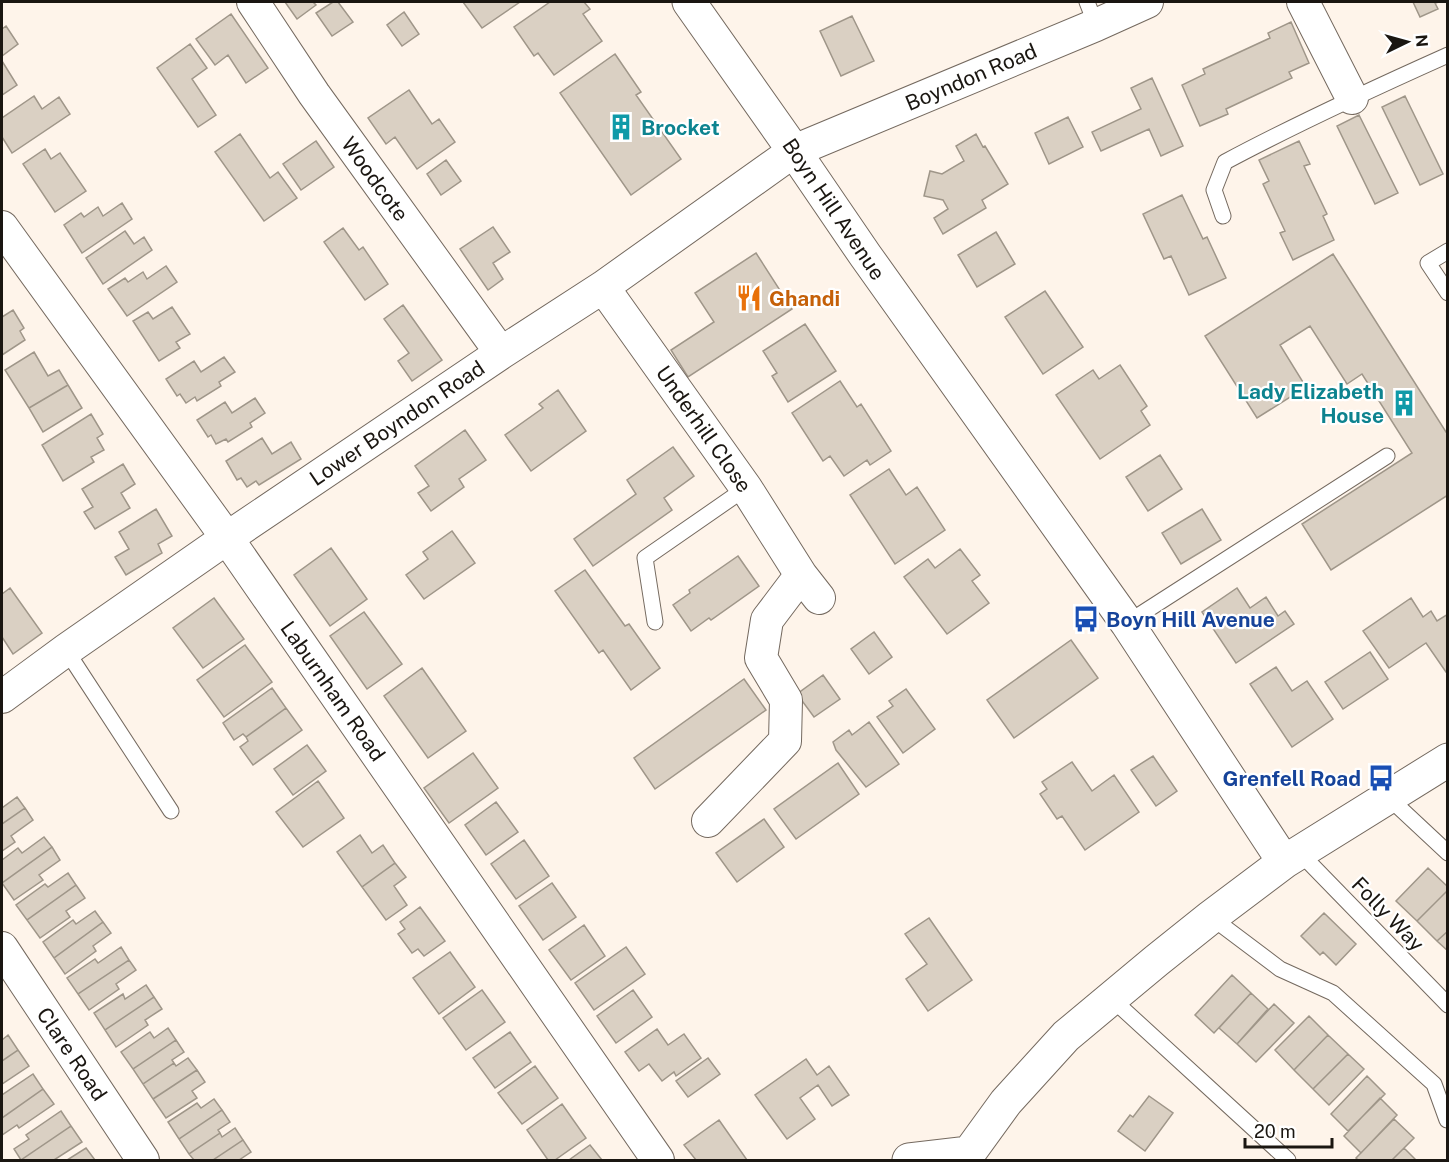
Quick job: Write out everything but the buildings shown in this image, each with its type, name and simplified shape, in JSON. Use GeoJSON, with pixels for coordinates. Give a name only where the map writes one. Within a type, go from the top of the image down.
{"type":"FeatureCollection","features":[{"type":"Feature","properties":{"kind":"street","name":"Woodcote"},"geometry":{"type":"LineString","coordinates":[[253,2],[314,94],[501,353]]}},
{"type":"Feature","properties":{"kind":"street","name":"Boyn Hill Avenue"},"geometry":{"type":"LineString","coordinates":[[689,2],[865,255],[1292,857]]}},
{"type":"Feature","properties":{"kind":"street","name":"Boyndon Road"},"geometry":{"type":"LineString","coordinates":[[794,151],[1091,13],[1147,2]]}},
{"type":"Feature","properties":{"kind":"street"},"geometry":{"type":"LineString","coordinates":[[1303,2],[1352,98]]}},
{"type":"Feature","properties":{"kind":"street","name":"Lower Boyndon Road"},"geometry":{"type":"LineString","coordinates":[[2,697],[227,538],[603,286],[794,151]]}},
{"type":"Feature","properties":{"kind":"street","name":"Laburnham Road"},"geometry":{"type":"LineString","coordinates":[[2,227],[227,538],[658,1161]]}},
{"type":"Feature","properties":{"kind":"street","name":"Underhill Close"},"geometry":{"type":"LineString","coordinates":[[603,286],[746,488],[810,587],[767,620],[761,658],[786,699],[785,741],[708,821]]}},
{"type":"Feature","properties":{"kind":"street"},"geometry":{"type":"LineString","coordinates":[[909,1161],[968,1157],[1006,1102],[1066,1036],[1211,917],[1292,857],[1448,760]]}},
{"type":"Feature","properties":{"kind":"street","name":"Clare Road"},"geometry":{"type":"LineString","coordinates":[[2,948],[142,1161]]}},
{"type":"Feature","properties":{"kind":"lane"},"geometry":{"type":"LineString","coordinates":[[1223,216],[1214,190],[1225,162],[1352,98],[1448,55]]}},
{"type":"Feature","properties":{"kind":"lane"},"geometry":{"type":"LineString","coordinates":[[1448,251],[1428,263],[1448,293]]}},
{"type":"Feature","properties":{"kind":"lane"},"geometry":{"type":"LineString","coordinates":[[1127,623],[1387,456]]}},
{"type":"Feature","properties":{"kind":"lane"},"geometry":{"type":"LineString","coordinates":[[655,622],[645,558],[746,488]]}},
{"type":"Feature","properties":{"kind":"lane"},"geometry":{"type":"LineString","coordinates":[[66,650],[171,811]]}},
{"type":"Feature","properties":{"kind":"lane"},"geometry":{"type":"LineString","coordinates":[[1388,797],[1448,852]]}},
{"type":"Feature","properties":{"kind":"lane","name":"Folly Way"},"geometry":{"type":"LineString","coordinates":[[1292,857],[1448,1005]]}},
{"type":"Feature","properties":{"kind":"lane"},"geometry":{"type":"LineString","coordinates":[[1211,917],[1280,969],[1333,993],[1434,1084],[1447,1120]]}},
{"type":"Feature","properties":{"kind":"lane"},"geometry":{"type":"LineString","coordinates":[[1112,999],[1288,1161]]}},
{"type":"Feature","properties":{"kind":"place","name":"Brocket"},"geometry":{"type":"Point","coordinates":[621,127]}},
{"type":"Feature","properties":{"kind":"place","name":"Ghandi"},"geometry":{"type":"Point","coordinates":[749,298]}},
{"type":"Feature","properties":{"kind":"place","name":"Lady Elizabeth House"},"geometry":{"type":"Point","coordinates":[1404,403]}},
{"type":"Feature","properties":{"kind":"place","name":"Boyn Hill Avenue"},"geometry":{"type":"Point","coordinates":[1086,619]}},
{"type":"Feature","properties":{"kind":"place","name":"Grenfell Road"},"geometry":{"type":"Point","coordinates":[1381,778]}}]}
